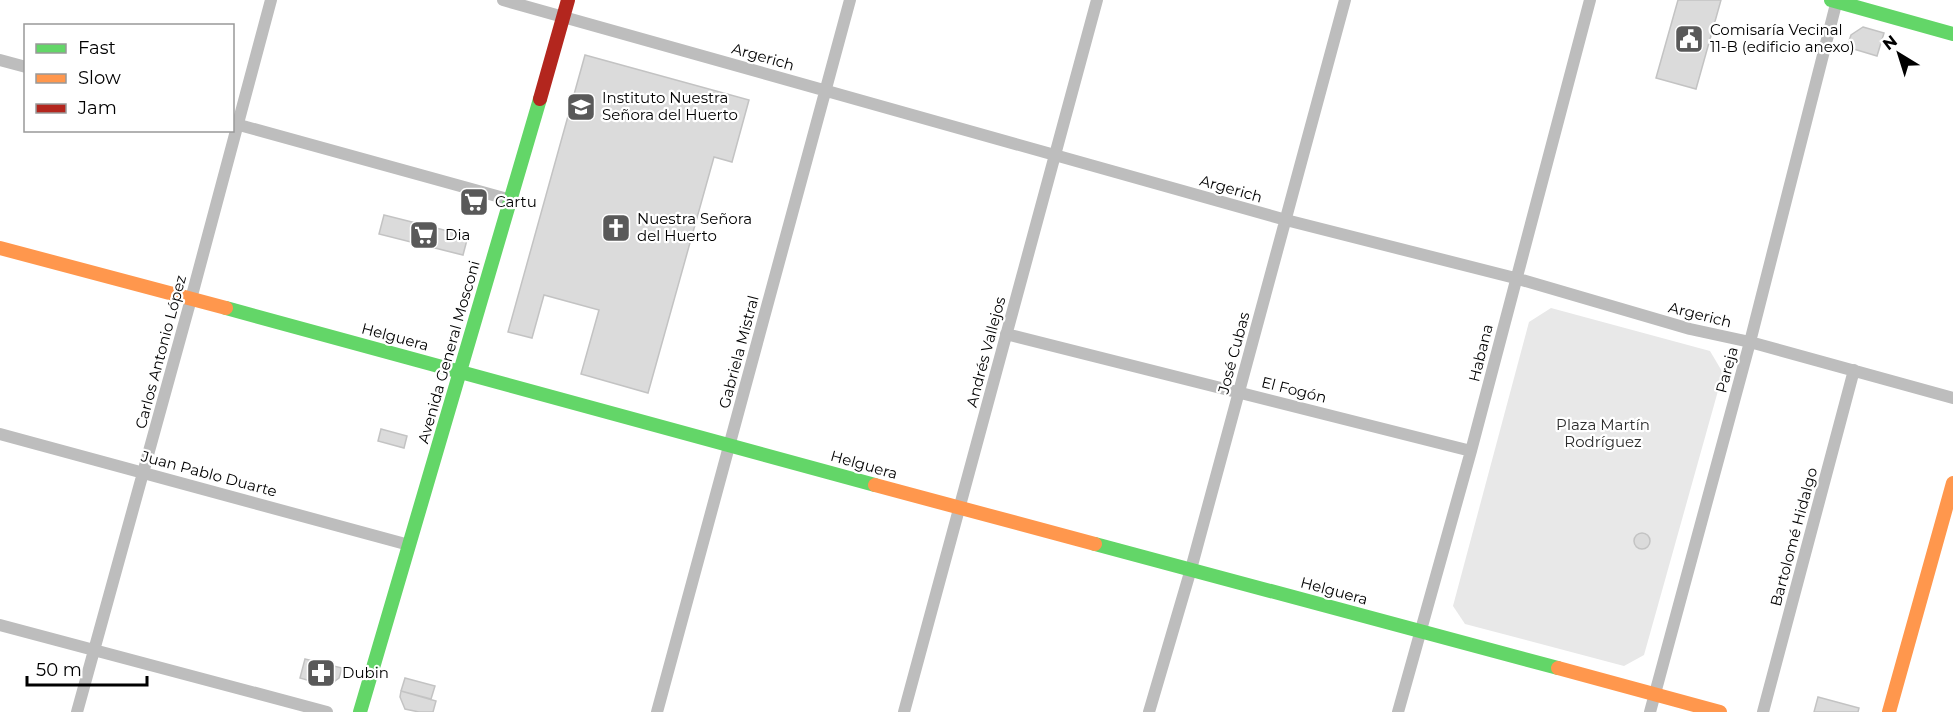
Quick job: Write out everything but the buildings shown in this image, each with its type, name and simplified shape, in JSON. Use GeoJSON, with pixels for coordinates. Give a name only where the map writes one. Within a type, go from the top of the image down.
{"type":"FeatureCollection","features":[{"type":"Feature","properties":{"kind":"street","name":"Carlos Antonio López"},"geometry":{"type":"LineString","coordinates":[[235,124],[271,0]]}},
{"type":"Feature","properties":{"kind":"street","name":"Argerich"},"geometry":{"type":"LineString","coordinates":[[503,0],[1286,220],[1515,278],[1690,329],[1750,342],[1953,398]]}},
{"type":"Feature","properties":{"kind":"street","name":"Avenida General Mosconi"},"geometry":{"type":"LineString","coordinates":[[360,712],[568,0]]}},
{"type":"Feature","properties":{"kind":"street","name":"Gabriela Mistral"},"geometry":{"type":"LineString","coordinates":[[657,712],[850,0]]}},
{"type":"Feature","properties":{"kind":"street","name":"Andrés Vallejos"},"geometry":{"type":"LineString","coordinates":[[904,712],[1097,0]]}},
{"type":"Feature","properties":{"kind":"street","name":"José Cubas"},"geometry":{"type":"LineString","coordinates":[[1149,712],[1191,569],[1345,0]]}},
{"type":"Feature","properties":{"kind":"street","name":"Habana"},"geometry":{"type":"LineString","coordinates":[[1398,712],[1471,451],[1590,0]]}},
{"type":"Feature","properties":{"kind":"street"},"geometry":{"type":"LineString","coordinates":[[1835,0],[1952,29]]}},
{"type":"Feature","properties":{"kind":"street","name":"Pareja"},"geometry":{"type":"LineString","coordinates":[[1650,712],[1750,342],[1835,0]]}},
{"type":"Feature","properties":{"kind":"street"},"geometry":{"type":"LineString","coordinates":[[0,60],[24,66]]}},
{"type":"Feature","properties":{"kind":"street"},"geometry":{"type":"LineString","coordinates":[[235,124],[511,200]]}},
{"type":"Feature","properties":{"kind":"street","name":"Carlos Antonio López"},"geometry":{"type":"LineString","coordinates":[[77,712],[191,299],[233,132]]}},
{"type":"Feature","properties":{"kind":"street","name":"Helguera"},"geometry":{"type":"LineString","coordinates":[[0,248],[461,371],[960,509],[1720,712]]}},
{"type":"Feature","properties":{"kind":"street","name":"El Fogón"},"geometry":{"type":"LineString","coordinates":[[1006,334],[1471,451]]}},
{"type":"Feature","properties":{"kind":"street","name":"Bartolomé Hidalgo"},"geometry":{"type":"LineString","coordinates":[[1763,712],[1854,370]]}},
{"type":"Feature","properties":{"kind":"street","name":"Juan Pablo Duarte"},"geometry":{"type":"LineString","coordinates":[[0,434],[409,545]]}},
{"type":"Feature","properties":{"kind":"street"},"geometry":{"type":"LineString","coordinates":[[1889,712],[1953,483]]}},
{"type":"Feature","properties":{"kind":"street"},"geometry":{"type":"LineString","coordinates":[[0,625],[327,712]]}},
{"type":"Feature","properties":{"kind":"green space","name":"Plaza Martín Rodríguez"},"geometry":{"type":"Polygon","coordinates":[[[1551,308],[1710,351],[1723,373],[1644,655],[1624,666],[1465,624],[1453,606],[1529,322],[1551,308]]]}},
{"type":"Feature","properties":{"kind":"traffic: fast"},"geometry":{"type":"LineString","coordinates":[[1831,0],[1953,34]]}},
{"type":"Feature","properties":{"kind":"traffic: fast"},"geometry":{"type":"LineString","coordinates":[[360,712],[540,99]]}},
{"type":"Feature","properties":{"kind":"traffic: fast"},"geometry":{"type":"LineString","coordinates":[[226,308],[875,485]]}},
{"type":"Feature","properties":{"kind":"traffic: fast"},"geometry":{"type":"LineString","coordinates":[[1095,544],[1558,668]]}},
{"type":"Feature","properties":{"kind":"traffic: slow"},"geometry":{"type":"LineString","coordinates":[[0,248],[226,308]]}},
{"type":"Feature","properties":{"kind":"traffic: slow"},"geometry":{"type":"LineString","coordinates":[[1889,712],[1953,483]]}},
{"type":"Feature","properties":{"kind":"traffic: slow"},"geometry":{"type":"LineString","coordinates":[[875,485],[1095,544]]}},
{"type":"Feature","properties":{"kind":"traffic: slow"},"geometry":{"type":"LineString","coordinates":[[1558,668],[1720,712]]}},
{"type":"Feature","properties":{"kind":"traffic: jam"},"geometry":{"type":"LineString","coordinates":[[540,99],[568,0]]}},
{"type":"Feature","properties":{"kind":"place","name":"Comisaría Vecinal 11-B (edificio anexo)"},"geometry":{"type":"Point","coordinates":[1689,39]}},
{"type":"Feature","properties":{"kind":"place","name":"Instituto Nuestra Señora del Huerto"},"geometry":{"type":"Point","coordinates":[581,107]}},
{"type":"Feature","properties":{"kind":"place","name":"Cartu"},"geometry":{"type":"Point","coordinates":[474,202]}},
{"type":"Feature","properties":{"kind":"place","name":"Nuestra Señora del Huerto"},"geometry":{"type":"Point","coordinates":[616,228]}},
{"type":"Feature","properties":{"kind":"place","name":"Dia"},"geometry":{"type":"Point","coordinates":[424,235]}},
{"type":"Feature","properties":{"kind":"place","name":"Dubin"},"geometry":{"type":"Point","coordinates":[321,673]}}]}
